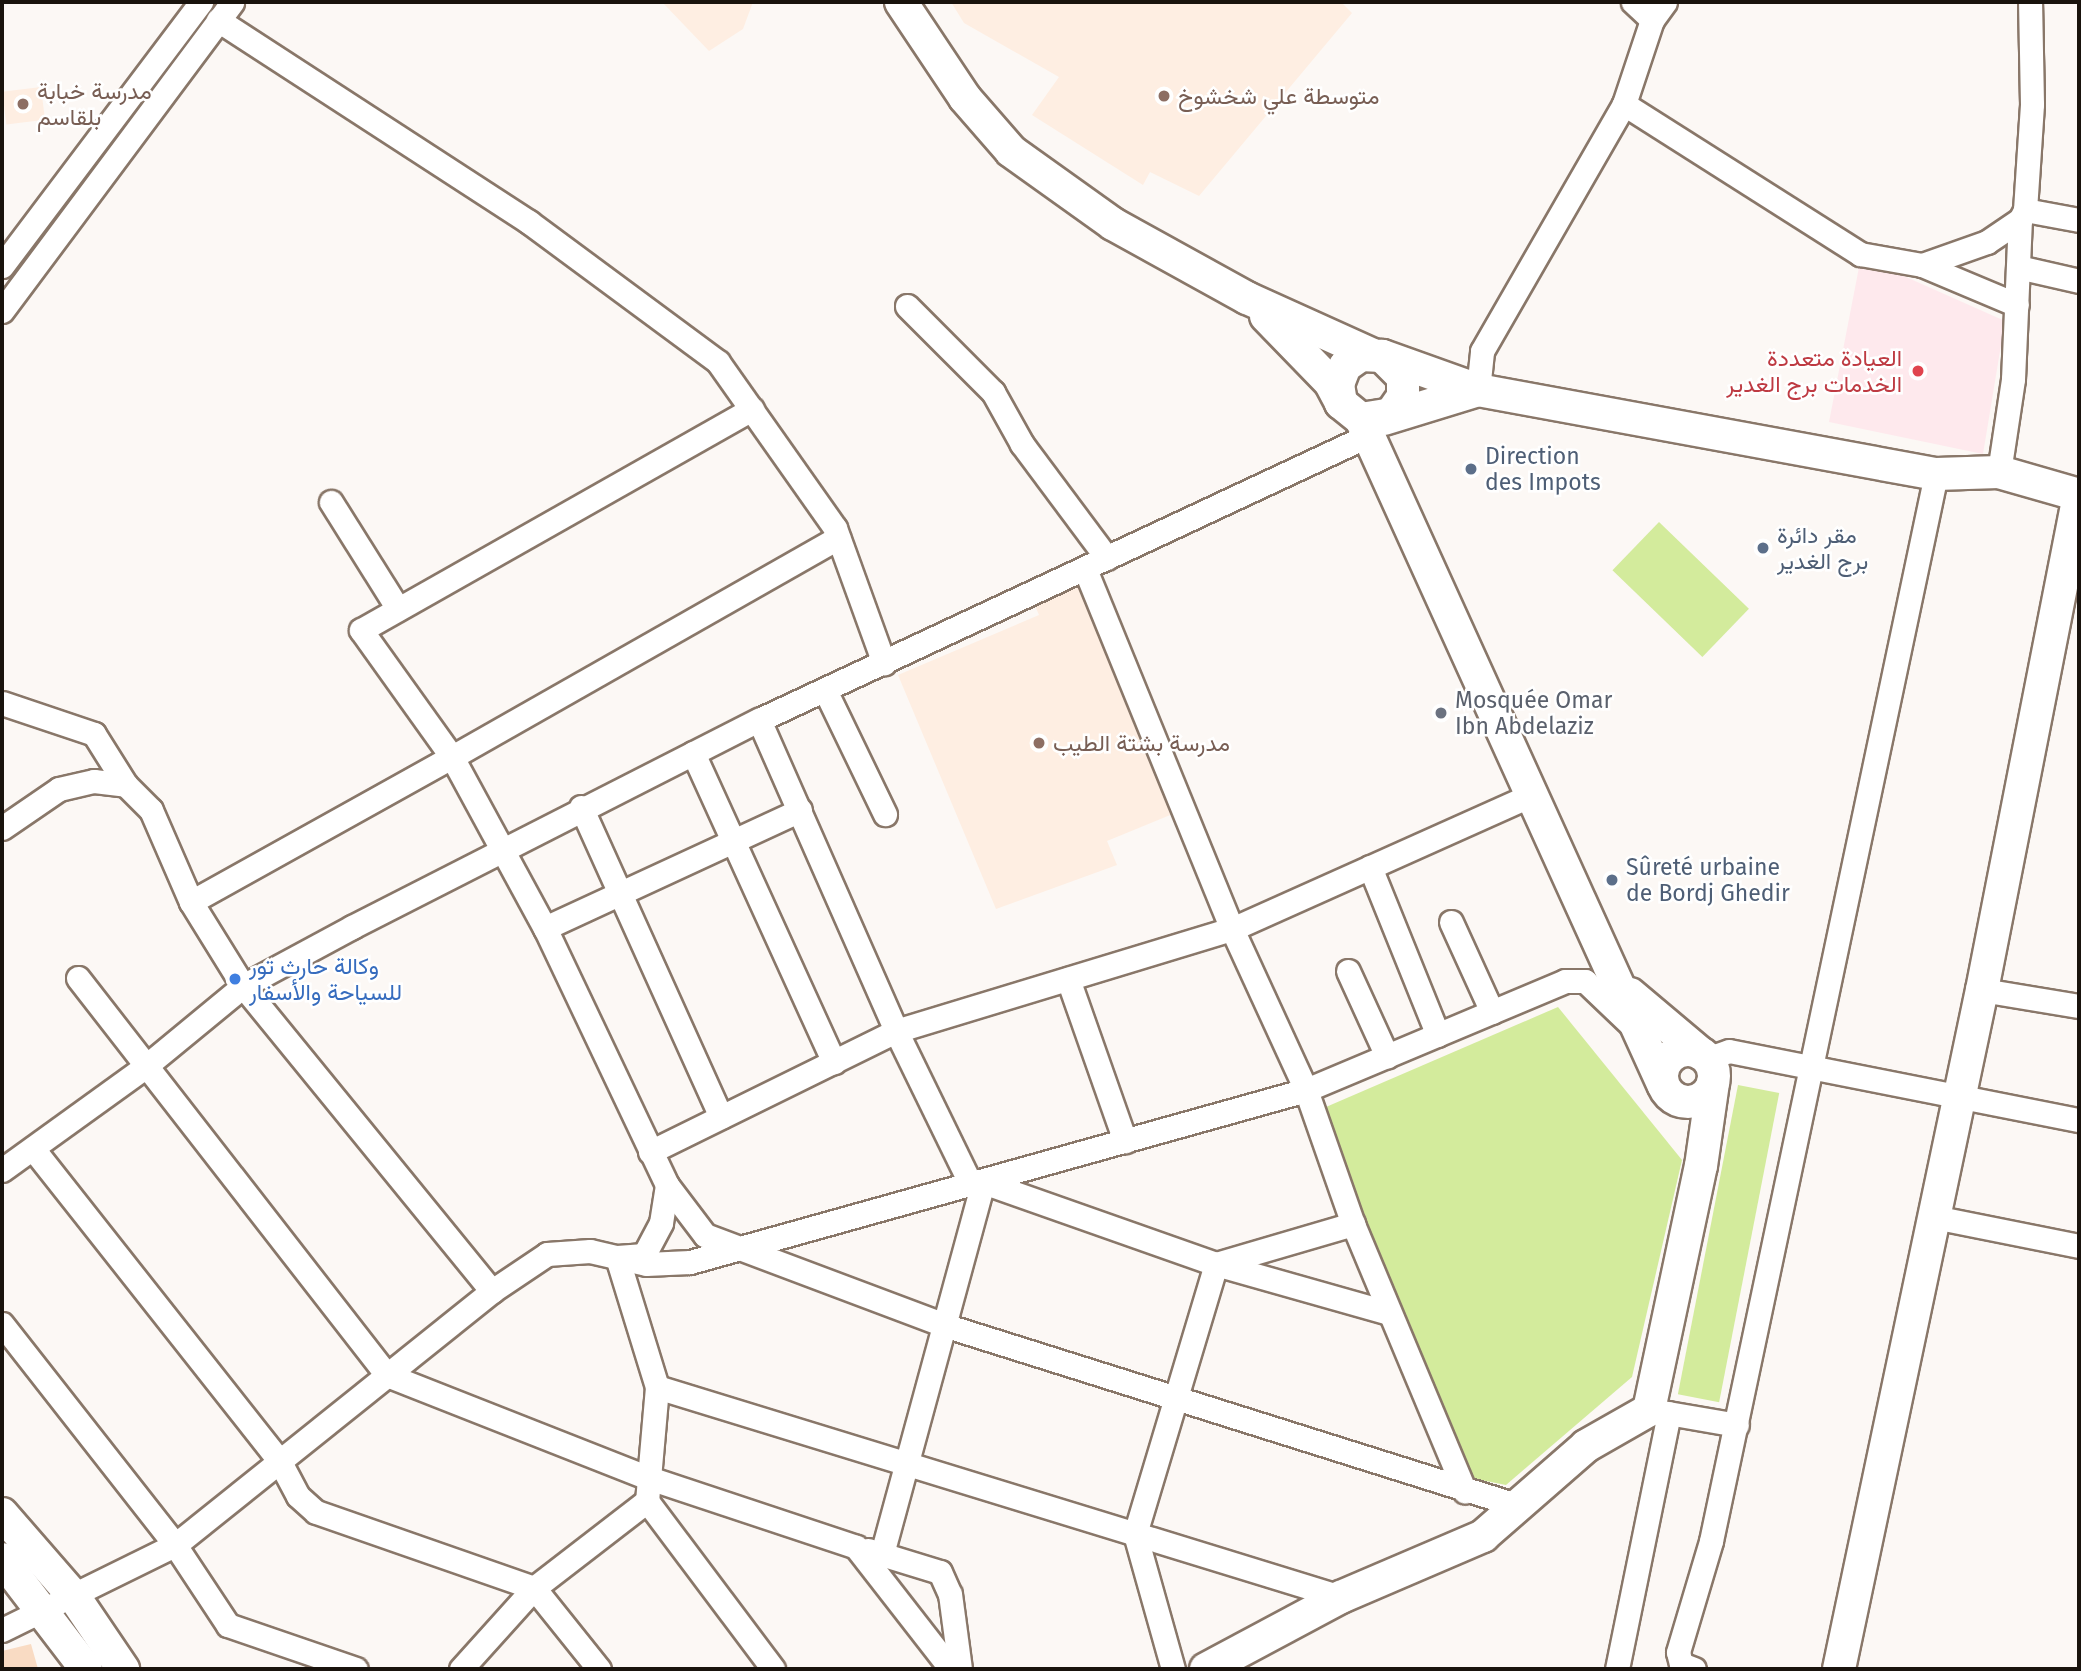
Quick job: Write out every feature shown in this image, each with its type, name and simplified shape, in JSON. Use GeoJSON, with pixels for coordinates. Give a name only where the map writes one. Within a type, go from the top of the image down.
{"type":"FeatureCollection","features":[{"type":"Feature","properties":{"kind":"main road"},"geometry":{"type":"LineString","coordinates":[[901,2],[965,98],[1011,151],[1113,224],[1247,298],[1376,355],[1478,390],[1936,474],[1999,472],[2079,495],[1982,990],[1839,1669]]}},
{"type":"Feature","properties":{"kind":"main road"},"geometry":{"type":"LineString","coordinates":[[1247,298],[1295,344],[1363,419]]}},
{"type":"Feature","properties":{"kind":"main road"},"geometry":{"type":"LineString","coordinates":[[1363,419],[1398,407],[1405,387],[1398,368],[1376,355],[1353,359],[1340,374],[1363,419],[1531,795],[1651,1048],[1701,1166]]}},
{"type":"Feature","properties":{"kind":"main road"},"geometry":{"type":"LineString","coordinates":[[1363,419],[1478,390]]}},
{"type":"Feature","properties":{"kind":"main road"},"geometry":{"type":"LineString","coordinates":[[1206,1669],[1341,1597],[1483,1536],[1586,1446],[1659,1412],[1701,1166],[1706,1065],[1617,981]]}},
{"type":"Feature","properties":{"kind":"main road"},"geometry":{"type":"LineString","coordinates":[[1668,1090],[1663,1066],[1675,1053],[1706,1065]]}},
{"type":"Feature","properties":{"kind":"main road"},"geometry":{"type":"LineString","coordinates":[[1668,1090],[1697,1100],[1706,1065]]}},
{"type":"Feature","properties":{"kind":"main road"},"geometry":{"type":"LineString","coordinates":[[2,1514],[75,1598],[123,1669]]}},
{"type":"Feature","properties":{"kind":"main road"},"geometry":{"type":"LineString","coordinates":[[2,1559],[47,1612],[86,1669]]}},
{"type":"Feature","properties":{"kind":"street"},"geometry":{"type":"LineString","coordinates":[[2,266],[201,2]]}},
{"type":"Feature","properties":{"kind":"street"},"geometry":{"type":"LineString","coordinates":[[2,311],[232,2]]}},
{"type":"Feature","properties":{"kind":"street"},"geometry":{"type":"LineString","coordinates":[[1478,390],[1482,351],[1624,104],[1658,11],[1633,2]]}},
{"type":"Feature","properties":{"kind":"street"},"geometry":{"type":"LineString","coordinates":[[1999,472],[2017,305],[2032,104],[2030,2]]}},
{"type":"Feature","properties":{"kind":"street"},"geometry":{"type":"LineString","coordinates":[[218,20],[529,222],[718,362],[838,538],[884,663]]}},
{"type":"Feature","properties":{"kind":"street"},"geometry":{"type":"LineString","coordinates":[[1624,104],[1860,254],[1922,265],[2017,305]]}},
{"type":"Feature","properties":{"kind":"street"},"geometry":{"type":"LineString","coordinates":[[1922,265],[1987,242],[2022,215],[2079,220]]}},
{"type":"Feature","properties":{"kind":"street"},"geometry":{"type":"LineString","coordinates":[[2018,267],[2079,281]]}},
{"type":"Feature","properties":{"kind":"street"},"geometry":{"type":"LineString","coordinates":[[907,306],[993,392],[1022,444],[1107,558]]}},
{"type":"Feature","properties":{"kind":"street"},"geometry":{"type":"LineString","coordinates":[[752,409],[361,630],[451,757],[545,928],[667,1185],[705,1235],[747,1247],[947,1326],[1465,1492],[1516,1505]]}},
{"type":"Feature","properties":{"kind":"street"},"geometry":{"type":"LineString","coordinates":[[2,1170],[34,1150],[146,1066],[243,986],[500,847],[759,720],[1107,558],[1363,419]]}},
{"type":"Feature","properties":{"kind":"street"},"geometry":{"type":"LineString","coordinates":[[1694,1669],[1681,1664],[1678,1652],[1712,1541],[1936,474]]}},
{"type":"Feature","properties":{"kind":"street"},"geometry":{"type":"LineString","coordinates":[[331,502],[398,609]]}},
{"type":"Feature","properties":{"kind":"street"},"geometry":{"type":"LineString","coordinates":[[191,902],[838,538]]}},
{"type":"Feature","properties":{"kind":"street"},"geometry":{"type":"LineString","coordinates":[[1085,569],[1232,929],[1306,1090],[1353,1224],[1465,1492]]}},
{"type":"Feature","properties":{"kind":"street"},"geometry":{"type":"LineString","coordinates":[[825,690],[885,814]]}},
{"type":"Feature","properties":{"kind":"street"},"geometry":{"type":"LineString","coordinates":[[2,703],[94,734],[126,785],[151,810],[191,902],[243,986],[492,1291]]}},
{"type":"Feature","properties":{"kind":"street"},"geometry":{"type":"LineString","coordinates":[[759,720],[895,1031],[977,1183],[947,1326],[882,1554]]}},
{"type":"Feature","properties":{"kind":"street"},"geometry":{"type":"LineString","coordinates":[[693,752],[834,1062]]}},
{"type":"Feature","properties":{"kind":"street"},"geometry":{"type":"LineString","coordinates":[[2,828],[59,789],[94,781],[126,785]]}},
{"type":"Feature","properties":{"kind":"street"},"geometry":{"type":"LineString","coordinates":[[650,1152],[895,1031],[1232,929],[1531,795]]}},
{"type":"Feature","properties":{"kind":"street"},"geometry":{"type":"LineString","coordinates":[[581,807],[722,1116]]}},
{"type":"Feature","properties":{"kind":"street"},"geometry":{"type":"LineString","coordinates":[[545,928],[800,810]]}},
{"type":"Feature","properties":{"kind":"street"},"geometry":{"type":"LineString","coordinates":[[1370,867],[1438,1035]]}},
{"type":"Feature","properties":{"kind":"street"},"geometry":{"type":"LineString","coordinates":[[1451,922],[1492,1012]]}},
{"type":"Feature","properties":{"kind":"street"},"geometry":{"type":"LineString","coordinates":[[1348,971],[1387,1056]]}},
{"type":"Feature","properties":{"kind":"street"},"geometry":{"type":"LineString","coordinates":[[78,978],[387,1375],[648,1490],[940,1572],[950,1594],[960,1669]]}},
{"type":"Feature","properties":{"kind":"street"},"geometry":{"type":"LineString","coordinates":[[1068,979],[1125,1141]]}},
{"type":"Feature","properties":{"kind":"street"},"geometry":{"type":"LineString","coordinates":[[2,1630],[47,1612],[175,1545],[492,1291],[547,1254],[590,1251],[646,1264],[691,1262],[747,1247],[1306,1090],[1565,981],[1585,981],[1651,1048]]}},
{"type":"Feature","properties":{"kind":"street"},"geometry":{"type":"LineString","coordinates":[[1982,990],[2079,1006]]}},
{"type":"Feature","properties":{"kind":"street"},"geometry":{"type":"LineString","coordinates":[[1706,1065],[1729,1051],[2079,1120]]}},
{"type":"Feature","properties":{"kind":"street"},"geometry":{"type":"LineString","coordinates":[[34,1150],[280,1462],[298,1496],[316,1512],[534,1588],[599,1669]]}},
{"type":"Feature","properties":{"kind":"street"},"geometry":{"type":"LineString","coordinates":[[977,1183],[1216,1264],[1389,1313]]}},
{"type":"Feature","properties":{"kind":"street"},"geometry":{"type":"LineString","coordinates":[[617,1257],[644,1255],[661,1223],[667,1185]]}},
{"type":"Feature","properties":{"kind":"street"},"geometry":{"type":"LineString","coordinates":[[1934,1217],[2079,1246]]}},
{"type":"Feature","properties":{"kind":"street"},"geometry":{"type":"LineString","coordinates":[[1216,1264],[1353,1224]]}},
{"type":"Feature","properties":{"kind":"street"},"geometry":{"type":"LineString","coordinates":[[617,1257],[657,1387],[648,1490],[773,1669]]}},
{"type":"Feature","properties":{"kind":"street"},"geometry":{"type":"LineString","coordinates":[[1172,1669],[1135,1534],[1216,1264]]}},
{"type":"Feature","properties":{"kind":"street"},"geometry":{"type":"LineString","coordinates":[[2,1324],[175,1545],[228,1625],[356,1669]]}},
{"type":"Feature","properties":{"kind":"street"},"geometry":{"type":"LineString","coordinates":[[657,1387],[1341,1597]]}},
{"type":"Feature","properties":{"kind":"street"},"geometry":{"type":"LineString","coordinates":[[1617,1669],[1659,1412],[1737,1425]]}},
{"type":"Feature","properties":{"kind":"street"},"geometry":{"type":"LineString","coordinates":[[461,1669],[534,1588],[648,1490]]}},
{"type":"Feature","properties":{"kind":"street"},"geometry":{"type":"LineString","coordinates":[[856,1547],[951,1669]]}},
{"type":"Feature","properties":{"kind":"shaded area"},"geometry":{"type":"Polygon","coordinates":[[[662,2],[753,2],[743,29],[709,51],[662,2]]]}},
{"type":"Feature","properties":{"kind":"shaded area","name":"متوسطة علي شخشوخ"},"geometry":{"type":"Polygon","coordinates":[[[951,2],[1341,2],[1352,13],[1199,196],[1150,172],[1143,185],[1032,115],[1059,77],[964,23],[951,2]]]}},
{"type":"Feature","properties":{"kind":"shaded area","name":"مدرسة خبابة بلقاسم"},"geometry":{"type":"Polygon","coordinates":[[[41,87],[45,120],[6,125],[2,92],[41,87]]]}},
{"type":"Feature","properties":{"kind":"shaded area","name":"العيادة متعددة الخدمات برج الغدير"},"geometry":{"type":"Polygon","coordinates":[[[1861,257],[2005,321],[1983,454],[1829,422],[1861,257]]]}},
{"type":"Feature","properties":{"kind":"shaded area","name":"مدرسة بشتة الطيب"},"geometry":{"type":"Polygon","coordinates":[[[1077,583],[1088,607],[1093,605],[1180,811],[1107,841],[1117,865],[996,909],[898,675],[1039,615],[1033,601],[1077,583]]]}},
{"type":"Feature","properties":{"kind":"green space"},"geometry":{"type":"Polygon","coordinates":[[[1659,522],[1749,609],[1702,657],[1612,570],[1659,522]]]}},
{"type":"Feature","properties":{"kind":"green space"},"geometry":{"type":"Polygon","coordinates":[[[1558,1007],[1682,1160],[1632,1377],[1506,1485],[1471,1478],[1356,1216],[1319,1110],[1558,1007]]]}},
{"type":"Feature","properties":{"kind":"green space"},"geometry":{"type":"Polygon","coordinates":[[[1738,1085],[1779,1093],[1719,1402],[1678,1394],[1738,1085]]]}},
{"type":"Feature","properties":{"kind":"building"},"geometry":{"type":"Polygon","coordinates":[[[31,1644],[38,1669],[2,1669],[2,1651],[31,1644]]]}},
{"type":"Feature","properties":{"kind":"place","name":"متوسطة علي شخشوخ"},"geometry":{"type":"Point","coordinates":[1164,96]}},
{"type":"Feature","properties":{"kind":"place","name":"مدرسة خبابة بلقاسم"},"geometry":{"type":"Point","coordinates":[23,104]}},
{"type":"Feature","properties":{"kind":"place","name":"العيادة متعددة الخدمات برج الغدير"},"geometry":{"type":"Point","coordinates":[1918,371]}},
{"type":"Feature","properties":{"kind":"place","name":"Direction des Impots"},"geometry":{"type":"Point","coordinates":[1471,469]}},
{"type":"Feature","properties":{"kind":"place","name":"مقر دائرة برج الغدير"},"geometry":{"type":"Point","coordinates":[1763,548]}},
{"type":"Feature","properties":{"kind":"place","name":"Mosquée Omar Ibn Abdelaziz"},"geometry":{"type":"Point","coordinates":[1441,713]}},
{"type":"Feature","properties":{"kind":"place","name":"مدرسة بشتة الطيب"},"geometry":{"type":"Point","coordinates":[1039,743]}},
{"type":"Feature","properties":{"kind":"place","name":"Sûreté urbaine de Bordj Ghedir"},"geometry":{"type":"Point","coordinates":[1612,880]}},
{"type":"Feature","properties":{"kind":"place","name":"وكالة حارث تور للسياحة والأسفار"},"geometry":{"type":"Point","coordinates":[235,979]}}]}
